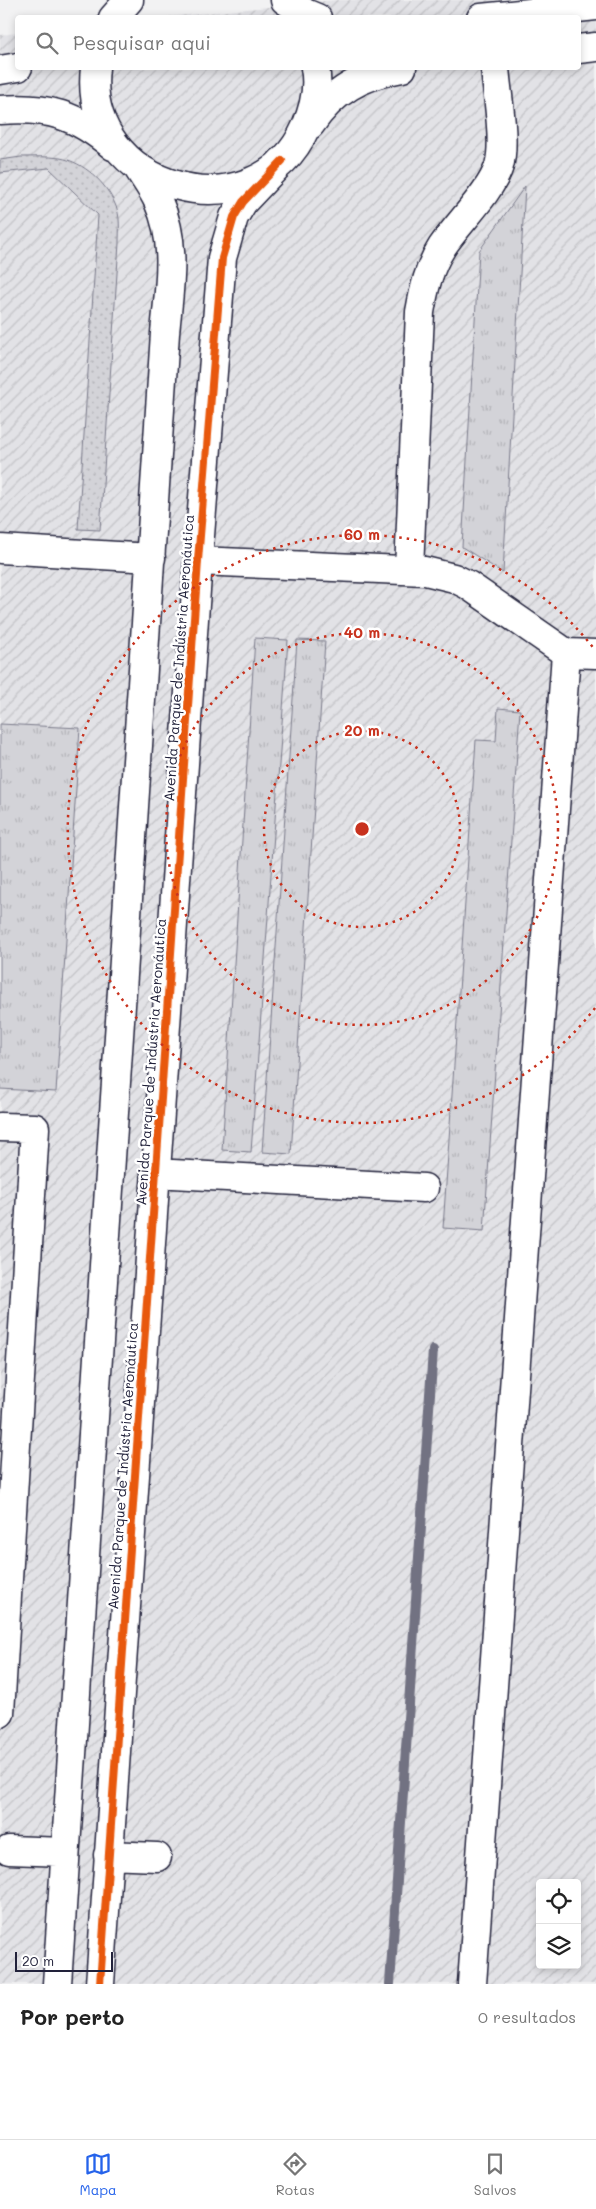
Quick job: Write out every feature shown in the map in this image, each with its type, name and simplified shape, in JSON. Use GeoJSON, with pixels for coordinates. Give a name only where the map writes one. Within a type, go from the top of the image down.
{"type":"FeatureCollection","features":[{"type":"Feature","properties":{"kind":"street"},"geometry":{"type":"LineString","coordinates":[[116,15],[130,0]]}},
{"type":"Feature","properties":{"kind":"street"},"geometry":{"type":"LineString","coordinates":[[284,0],[296,15]]}},
{"type":"Feature","properties":{"kind":"street"},"geometry":{"type":"LineString","coordinates":[[284,0],[310,15]]}},
{"type":"Feature","properties":{"kind":"street"},"geometry":{"type":"LineString","coordinates":[[510,15],[596,6]]}},
{"type":"Feature","properties":{"kind":"street"},"geometry":{"type":"LineString","coordinates":[[581,49],[596,47]]}},
{"type":"Feature","properties":{"kind":"street"},"geometry":{"type":"LineString","coordinates":[[0,70],[15,68]]}},
{"type":"Feature","properties":{"kind":"street"},"geometry":{"type":"LineString","coordinates":[[57,1984],[172,258],[165,217],[158,199],[109,135],[98,108],[94,80],[95,70]]}},
{"type":"Feature","properties":{"kind":"street"},"geometry":{"type":"LineString","coordinates":[[301,138],[312,112],[317,79],[315,70]]}},
{"type":"Feature","properties":{"kind":"street"},"geometry":{"type":"LineString","coordinates":[[0,110],[46,110],[64,114],[83,123],[130,161],[166,184],[197,191],[229,188],[259,178],[282,161],[320,111],[354,82],[378,72],[390,70]]}},
{"type":"Feature","properties":{"kind":"street"},"geometry":{"type":"LineString","coordinates":[[409,570],[420,312],[432,266],[442,248],[486,190],[499,167],[500,134],[495,70]]}},
{"type":"Feature","properties":{"kind":"street","name":"Avenida Parque de Indústria Aeronáutica"},"geometry":{"type":"LineString","coordinates":[[100,1984],[198,561],[222,258],[234,217],[243,202],[282,161]]}},
{"type":"Feature","properties":{"kind":"street"},"geometry":{"type":"LineString","coordinates":[[0,549],[151,558]]}},
{"type":"Feature","properties":{"kind":"street"},"geometry":{"type":"LineString","coordinates":[[198,561],[425,571],[454,578],[566,653],[596,654]]}},
{"type":"Feature","properties":{"kind":"street"},"geometry":{"type":"LineString","coordinates":[[472,1984],[566,653]]}},
{"type":"Feature","properties":{"kind":"street"},"geometry":{"type":"LineString","coordinates":[[0,1127],[35,1128],[2,1649],[0,1713]]}},
{"type":"Feature","properties":{"kind":"street"},"geometry":{"type":"LineString","coordinates":[[155,1173],[424,1188]]}},
{"type":"Feature","properties":{"kind":"street"},"geometry":{"type":"LineString","coordinates":[[9,1850],[65,1852]]}},
{"type":"Feature","properties":{"kind":"street"},"geometry":{"type":"LineString","coordinates":[[108,1855],[157,1857]]}},
{"type":"Feature","properties":{"kind":"shaded area"},"geometry":{"type":"Polygon","coordinates":[[[336,0],[596,0],[596,1984],[0,1984],[0,35],[15,33],[15,70],[581,70],[581,15],[188,15],[336,0]]]}},
{"type":"Feature","properties":{"kind":"green space"},"geometry":{"type":"Polygon","coordinates":[[[21,157],[55,157],[69,160],[86,169],[106,189],[118,213],[119,243],[100,530],[78,529],[98,215],[49,168],[0,173],[0,160],[21,157]]]}},
{"type":"Feature","properties":{"kind":"green space"},"geometry":{"type":"Polygon","coordinates":[[[525,186],[503,573],[462,547],[479,251],[525,186]]]}},
{"type":"Feature","properties":{"kind":"green space"},"geometry":{"type":"Polygon","coordinates":[[[255,638],[288,640],[251,1152],[222,1150],[255,638]]]}},
{"type":"Feature","properties":{"kind":"green space"},"geometry":{"type":"Polygon","coordinates":[[[297,640],[325,641],[291,1154],[262,1152],[297,640]]]}},
{"type":"Feature","properties":{"kind":"green space"},"geometry":{"type":"Polygon","coordinates":[[[498,708],[520,710],[484,1231],[443,1228],[476,740],[496,741],[498,708]]]}},
{"type":"Feature","properties":{"kind":"green space"},"geometry":{"type":"Polygon","coordinates":[[[0,724],[80,728],[56,1092],[0,1089],[0,724]]]}},
{"type":"Feature","properties":{"kind":"waterway"},"geometry":{"type":"LineString","coordinates":[[390,1984],[433,1350]]}},
{"type":"Feature","properties":{"kind":"cycle path"},"geometry":{"type":"LineString","coordinates":[[100,1984],[198,561],[222,258],[234,217],[243,202],[282,161]]}}]}
